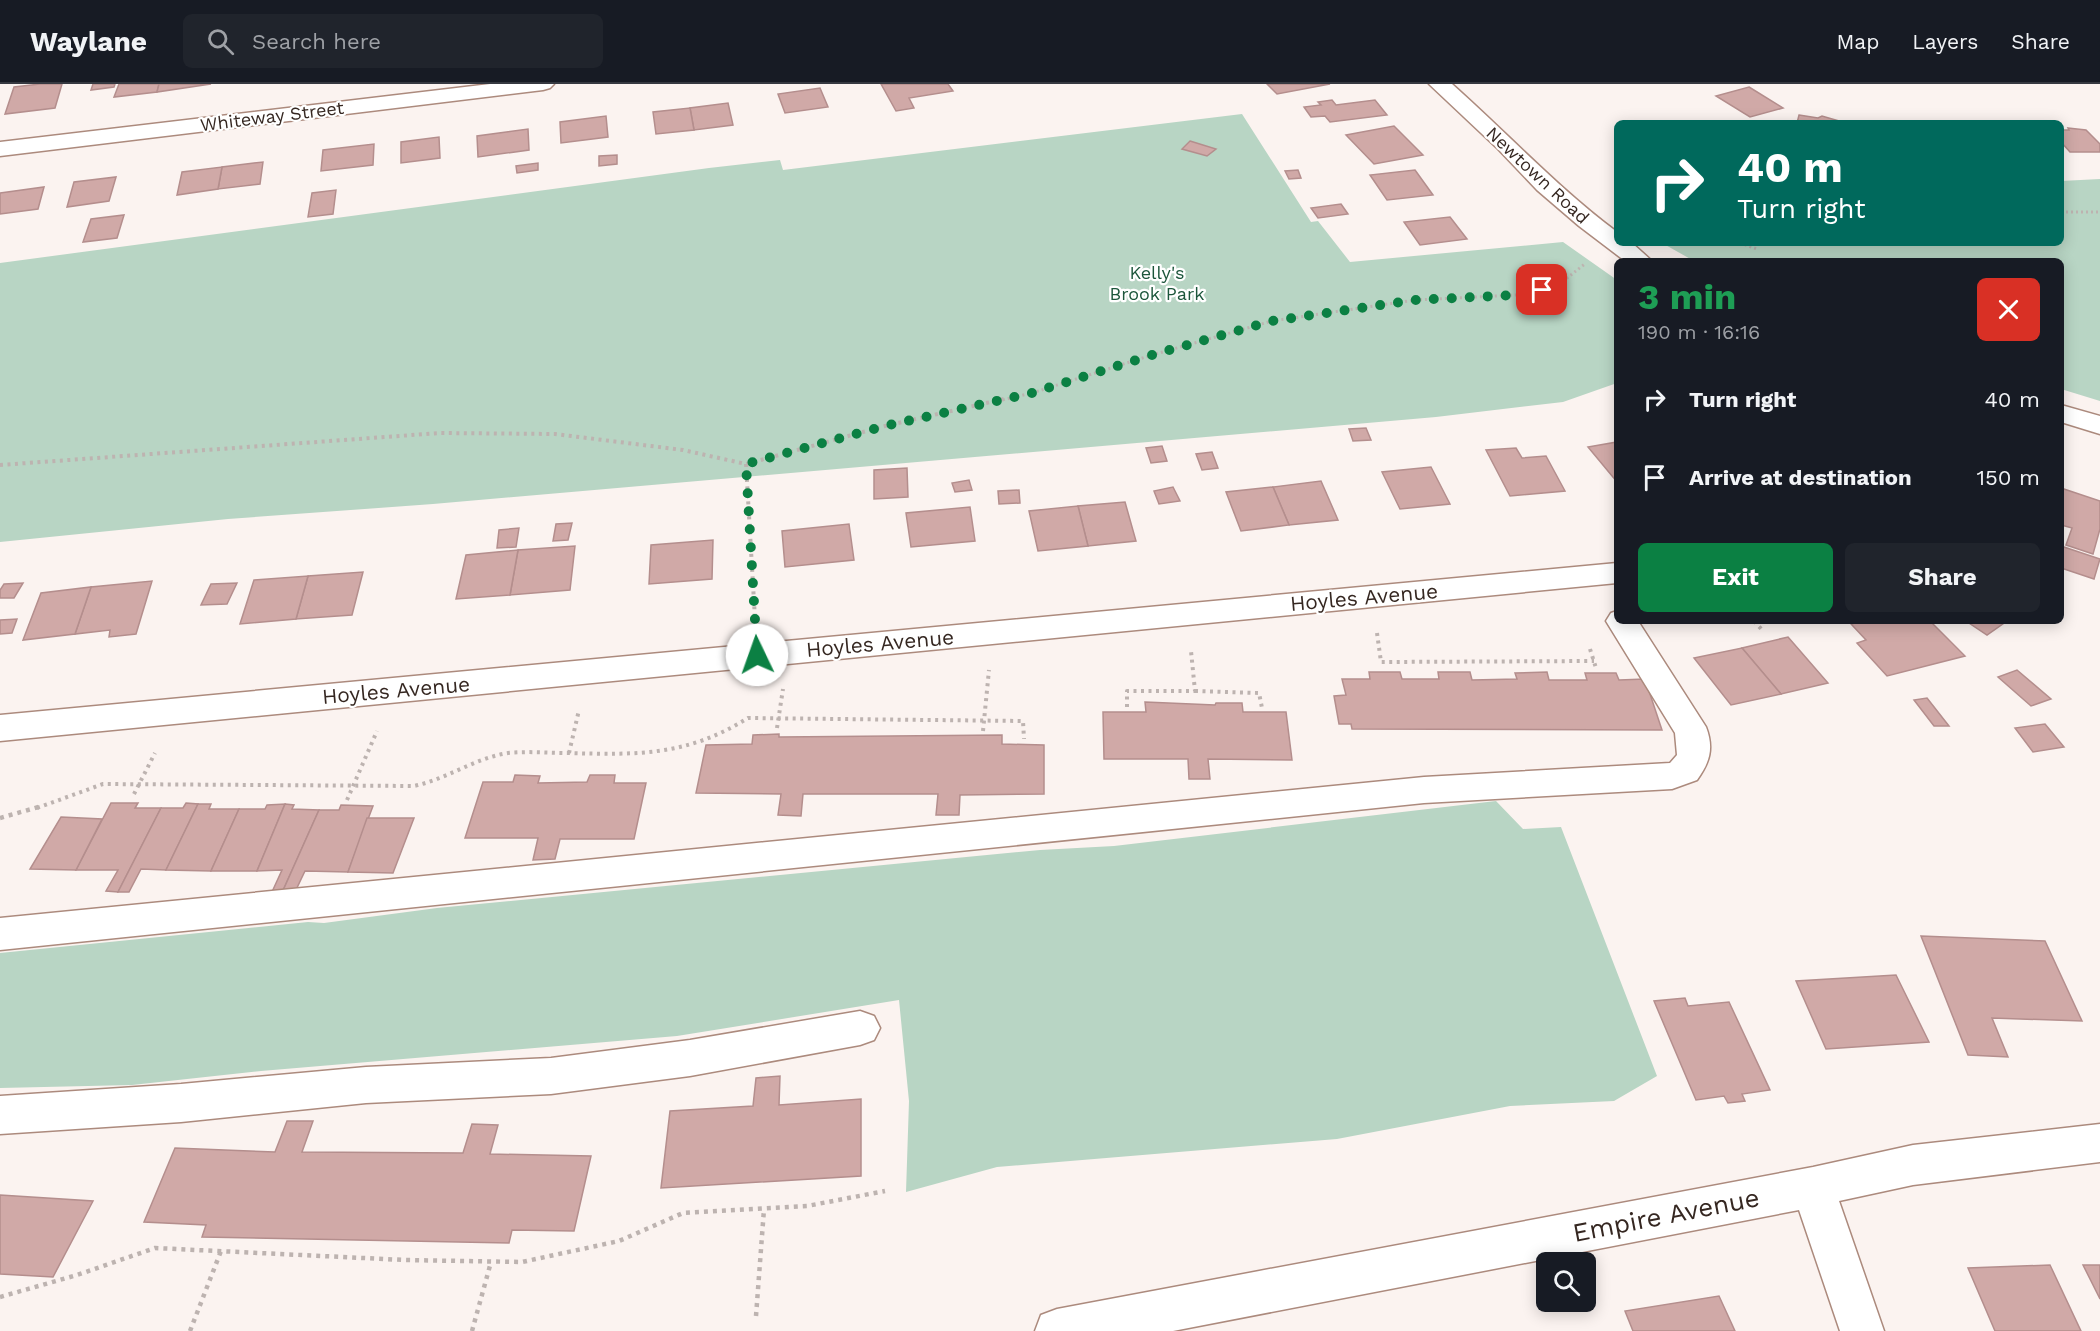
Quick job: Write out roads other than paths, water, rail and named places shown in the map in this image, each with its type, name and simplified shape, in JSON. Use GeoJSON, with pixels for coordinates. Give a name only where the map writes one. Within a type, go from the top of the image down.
{"type":"FeatureCollection","features":[{"type":"Feature","properties":{"kind":"street","name":"Whiteway Street"},"geometry":{"type":"LineString","coordinates":[[0,149],[543,84]]}},
{"type":"Feature","properties":{"kind":"street","name":"Newtown Road"},"geometry":{"type":"LineString","coordinates":[[1440,84],[1506,144],[1545,185],[1614,241]]}},
{"type":"Feature","properties":{"kind":"street","name":"Newtown Road"},"geometry":{"type":"LineString","coordinates":[[1620,246],[1636,258]]}},
{"type":"Feature","properties":{"kind":"street"},"geometry":{"type":"LineString","coordinates":[[2064,414],[2100,425]]}},
{"type":"Feature","properties":{"kind":"street"},"geometry":{"type":"LineString","coordinates":[[1605,574],[1614,604]]}},
{"type":"Feature","properties":{"kind":"street","name":"Hoyles Avenue"},"geometry":{"type":"LineString","coordinates":[[0,728],[1605,574]]}},
{"type":"Feature","properties":{"kind":"street"},"geometry":{"type":"LineString","coordinates":[[0,934],[1400,792],[1672,776],[1685,771],[1696,753],[1695,742],[1689,727],[1624,624]]}},
{"type":"Feature","properties":{"kind":"street"},"geometry":{"type":"LineString","coordinates":[[0,1115],[181,1103],[366,1085],[551,1076],[690,1058],[860,1028]]}},
{"type":"Feature","properties":{"kind":"street","name":"Empire Avenue"},"geometry":{"type":"LineString","coordinates":[[1077,1330],[1812,1187],[1913,1165],[2100,1143]]}},
{"type":"Feature","properties":{"kind":"street"},"geometry":{"type":"LineString","coordinates":[[1812,1187],[1862,1331]]}},
{"type":"Feature","properties":{"kind":"park label","name":"Kelly's Brook Park"},"geometry":{"type":"Point","coordinates":[1157,282]}}]}
